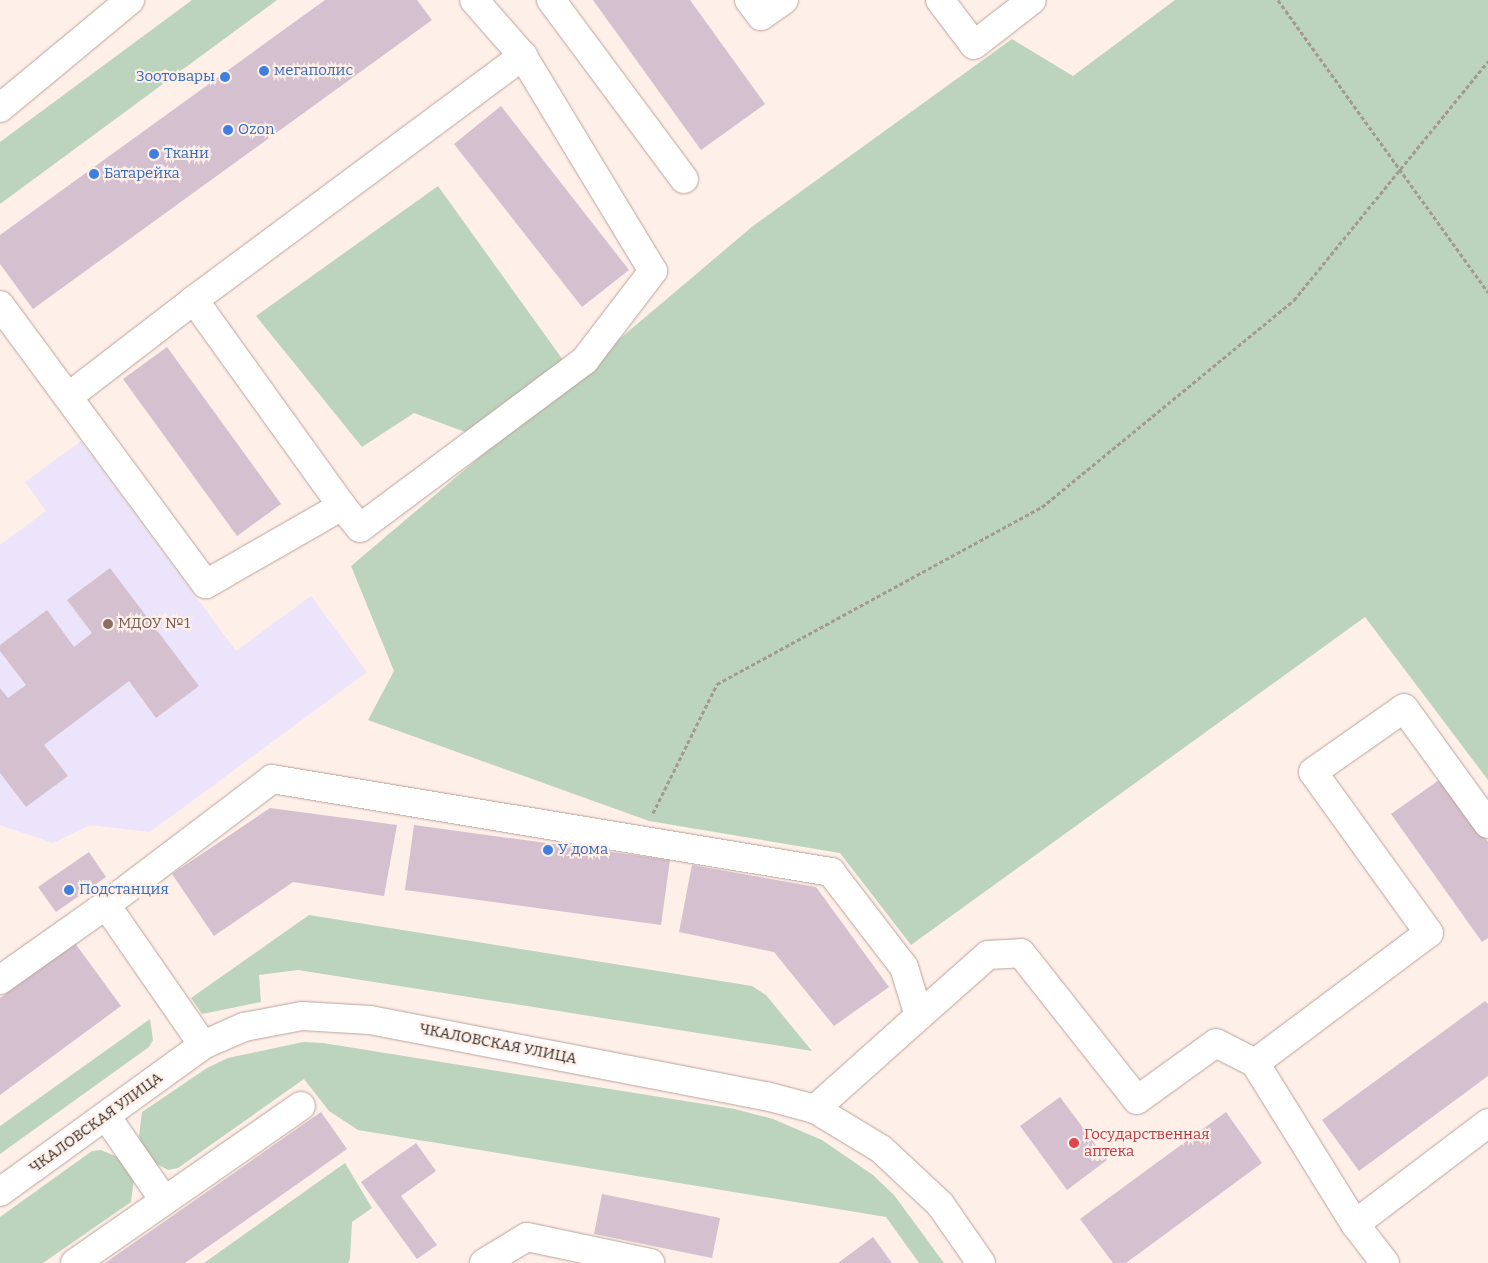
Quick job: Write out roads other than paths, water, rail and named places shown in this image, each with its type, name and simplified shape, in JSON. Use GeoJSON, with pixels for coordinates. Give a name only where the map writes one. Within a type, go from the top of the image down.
{"type":"FeatureCollection","features":[{"type":"Feature","properties":{"kind":"street"},"geometry":{"type":"LineString","coordinates":[[0,108],[130,0]]}},
{"type":"Feature","properties":{"kind":"street"},"geometry":{"type":"LineString","coordinates":[[194,300],[342,506],[360,528],[585,360],[653,271],[523,56],[474,0]]}},
{"type":"Feature","properties":{"kind":"street"},"geometry":{"type":"LineString","coordinates":[[551,0],[684,178]]}},
{"type":"Feature","properties":{"kind":"street"},"geometry":{"type":"LineString","coordinates":[[749,0],[761,16],[784,0]]}},
{"type":"Feature","properties":{"kind":"street"},"geometry":{"type":"LineString","coordinates":[[940,0],[974,46],[1032,0]]}},
{"type":"Feature","properties":{"kind":"street"},"geometry":{"type":"LineString","coordinates":[[68,397],[194,300],[523,56]]}},
{"type":"Feature","properties":{"kind":"street"},"geometry":{"type":"LineString","coordinates":[[0,305],[206,584],[342,506]]}},
{"type":"Feature","properties":{"kind":"street"},"geometry":{"type":"LineString","coordinates":[[1255,1063],[1429,933],[1313,772],[1404,708],[1488,824]]}},
{"type":"Feature","properties":{"kind":"street"},"geometry":{"type":"LineString","coordinates":[[0,980],[106,905],[272,779],[831,872],[904,968],[919,1016]]}},
{"type":"Feature","properties":{"kind":"street"},"geometry":{"type":"LineString","coordinates":[[106,905],[204,1045]]}},
{"type":"Feature","properties":{"kind":"street"},"geometry":{"type":"LineString","coordinates":[[815,1110],[988,955],[1021,954],[1137,1100],[1216,1042],[1255,1063],[1356,1224],[1385,1263]]}},
{"type":"Feature","properties":{"kind":"street","name":"ЧКАЛОВСКАЯ УЛИЦА"},"geometry":{"type":"LineString","coordinates":[[0,1192],[204,1045],[244,1027],[302,1016],[370,1020],[766,1096],[815,1110],[881,1149],[901,1167],[940,1204],[981,1263]]}},
{"type":"Feature","properties":{"kind":"street"},"geometry":{"type":"LineString","coordinates":[[75,1263],[301,1106]]}},
{"type":"Feature","properties":{"kind":"street"},"geometry":{"type":"LineString","coordinates":[[106,1116],[164,1200]]}},
{"type":"Feature","properties":{"kind":"street"},"geometry":{"type":"LineString","coordinates":[[1356,1224],[1488,1123]]}},
{"type":"Feature","properties":{"kind":"street"},"geometry":{"type":"LineString","coordinates":[[484,1263],[527,1237],[650,1263]]}},
{"type":"Feature","properties":{"kind":"street"},"geometry":{"type":"LineString","coordinates":[[527,1237],[546,1263]]}},
{"type":"Feature","properties":{"kind":"place","name":"мегаполис"},"geometry":{"type":"Point","coordinates":[264,71]}},
{"type":"Feature","properties":{"kind":"place","name":"Зоотовары"},"geometry":{"type":"Point","coordinates":[225,77]}},
{"type":"Feature","properties":{"kind":"place","name":"Ozon"},"geometry":{"type":"Point","coordinates":[228,130]}},
{"type":"Feature","properties":{"kind":"place","name":"Ткани"},"geometry":{"type":"Point","coordinates":[154,154]}},
{"type":"Feature","properties":{"kind":"place","name":"Батарейка"},"geometry":{"type":"Point","coordinates":[94,174]}},
{"type":"Feature","properties":{"kind":"place","name":"МДОУ №1"},"geometry":{"type":"Point","coordinates":[108,624]}},
{"type":"Feature","properties":{"kind":"place","name":"У дома"},"geometry":{"type":"Point","coordinates":[548,850]}},
{"type":"Feature","properties":{"kind":"place","name":"Подстанция"},"geometry":{"type":"Point","coordinates":[69,890]}},
{"type":"Feature","properties":{"kind":"place","name":"Государственная аптека"},"geometry":{"type":"Point","coordinates":[1074,1143]}}]}
